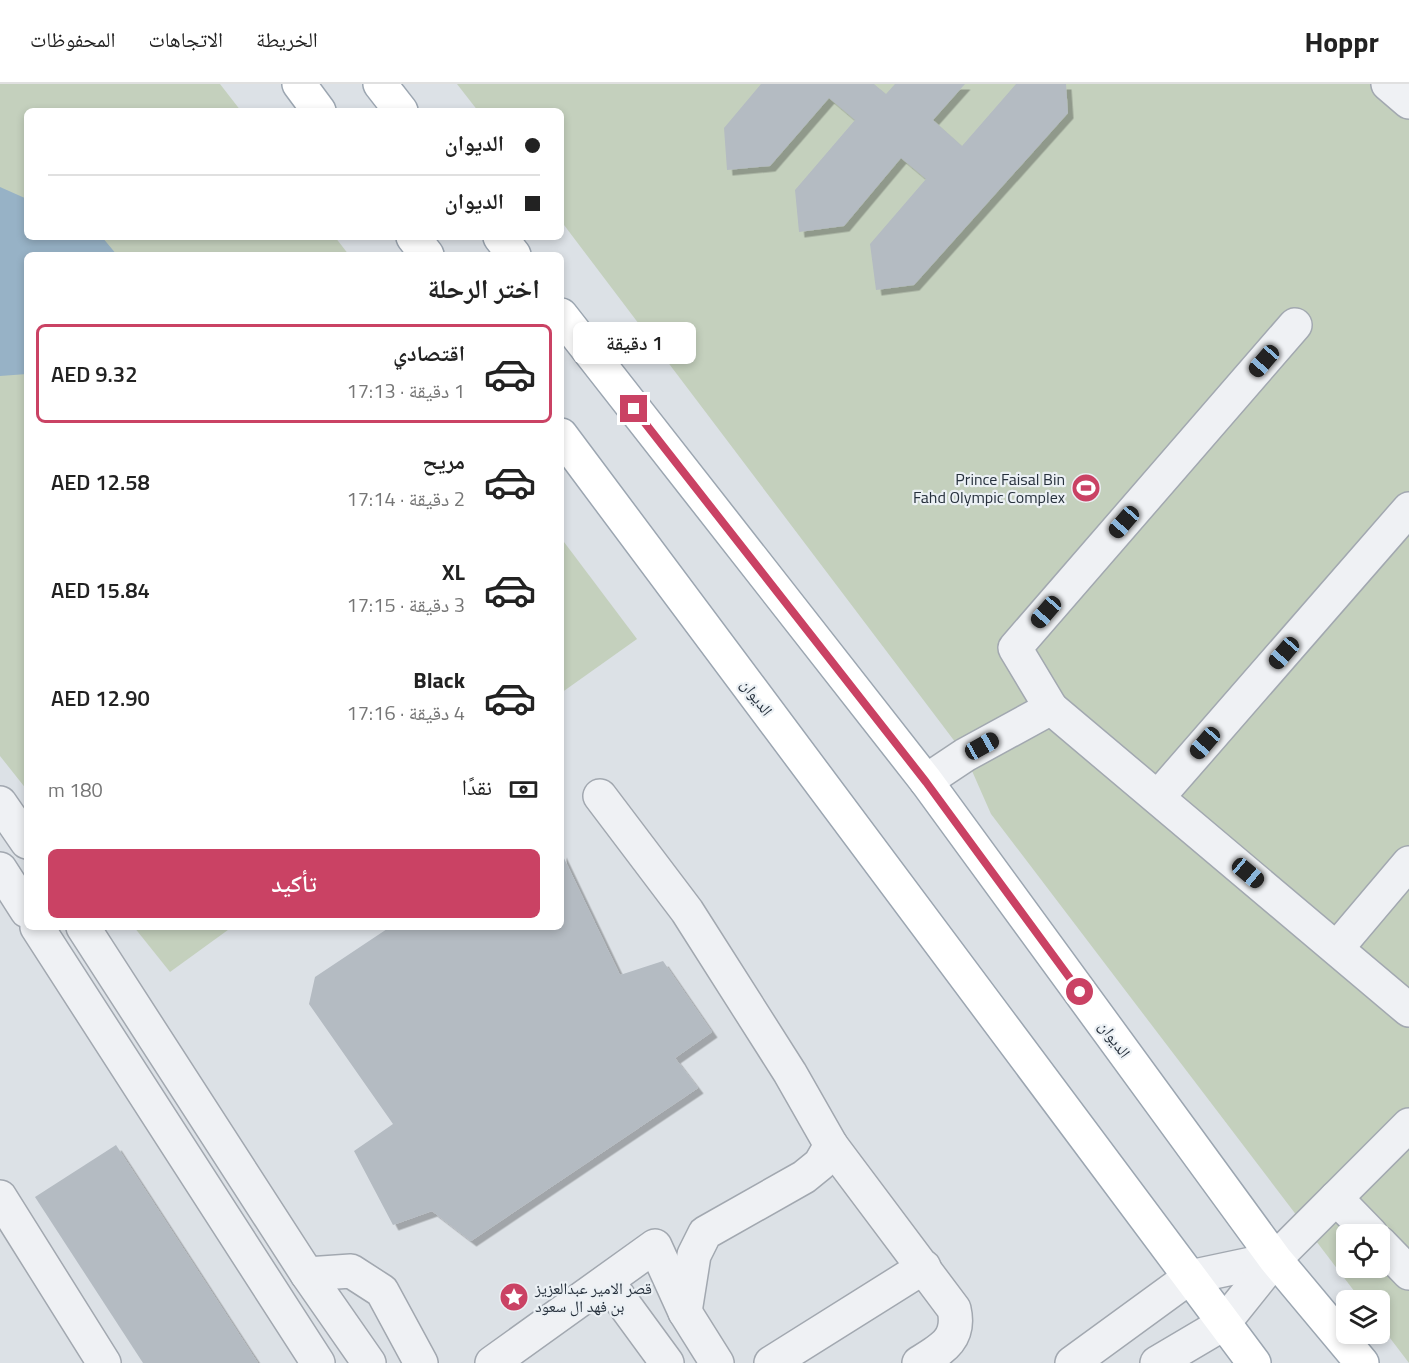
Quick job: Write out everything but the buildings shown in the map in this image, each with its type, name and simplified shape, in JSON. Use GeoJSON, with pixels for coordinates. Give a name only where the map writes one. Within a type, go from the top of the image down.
{"type":"FeatureCollection","features":[{"type":"Feature","properties":{"kind":"main road"},"geometry":{"type":"LineString","coordinates":[[299,84],[317,108]]}},
{"type":"Feature","properties":{"kind":"main road"},"geometry":{"type":"LineString","coordinates":[[380,84],[399,108]]}},
{"type":"Feature","properties":{"kind":"main road"},"geometry":{"type":"LineString","coordinates":[[415,240],[425,252]]}},
{"type":"Feature","properties":{"kind":"main road"},"geometry":{"type":"LineString","coordinates":[[502,240],[512,252]]}},
{"type":"Feature","properties":{"kind":"main road","name":"الديوان"},"geometry":{"type":"LineString","coordinates":[[564,319],[926,782],[1275,1259],[1362,1363]]}},
{"type":"Feature","properties":{"kind":"main road","name":"الديوان"},"geometry":{"type":"LineString","coordinates":[[564,439],[1254,1363]]}},
{"type":"Feature","properties":{"kind":"street"},"geometry":{"type":"LineString","coordinates":[[1388,84],[1409,102]]}},
{"type":"Feature","properties":{"kind":"street"},"geometry":{"type":"LineString","coordinates":[[1295,325],[1015,648],[1051,708],[1409,1010]]}},
{"type":"Feature","properties":{"kind":"street"},"geometry":{"type":"LineString","coordinates":[[1158,797],[1409,509]]}},
{"type":"Feature","properties":{"kind":"street"},"geometry":{"type":"LineString","coordinates":[[926,782],[965,756],[1051,708]]}},
{"type":"Feature","properties":{"kind":"street"},"geometry":{"type":"LineString","coordinates":[[600,796],[687,911],[790,1072],[831,1145],[954,1309],[957,1321],[954,1334],[946,1347],[919,1363]]}},
{"type":"Feature","properties":{"kind":"street"},"geometry":{"type":"LineString","coordinates":[[0,803],[24,838]]}},
{"type":"Feature","properties":{"kind":"street"},"geometry":{"type":"LineString","coordinates":[[1337,948],[1409,863]]}},
{"type":"Feature","properties":{"kind":"street"},"geometry":{"type":"LineString","coordinates":[[0,869],[24,906]]}},
{"type":"Feature","properties":{"kind":"street"},"geometry":{"type":"LineString","coordinates":[[39,930],[318,1363]]}},
{"type":"Feature","properties":{"kind":"street"},"geometry":{"type":"LineString","coordinates":[[85,930],[307,1274],[369,1363]]}},
{"type":"Feature","properties":{"kind":"street"},"geometry":{"type":"LineString","coordinates":[[1157,1363],[1223,1324],[1275,1259],[1409,1126]]}},
{"type":"Feature","properties":{"kind":"street"},"geometry":{"type":"LineString","coordinates":[[685,1312],[694,1255],[705,1233],[804,1177],[820,1164],[831,1145]]}},
{"type":"Feature","properties":{"kind":"street"},"geometry":{"type":"LineString","coordinates":[[0,1197],[104,1363]]}},
{"type":"Feature","properties":{"kind":"street"},"geometry":{"type":"LineString","coordinates":[[1336,1198],[1361,1224]]}},
{"type":"Feature","properties":{"kind":"street"},"geometry":{"type":"LineString","coordinates":[[492,1363],[655,1246],[685,1312],[717,1363]]}},
{"type":"Feature","properties":{"kind":"street"},"geometry":{"type":"LineString","coordinates":[[1390,1253],[1409,1273]]}},
{"type":"Feature","properties":{"kind":"street"},"geometry":{"type":"LineString","coordinates":[[1072,1363],[1190,1277],[1275,1259]]}},
{"type":"Feature","properties":{"kind":"street"},"geometry":{"type":"LineString","coordinates":[[771,1363],[924,1267]]}},
{"type":"Feature","properties":{"kind":"street"},"geometry":{"type":"LineString","coordinates":[[307,1274],[351,1271],[382,1291],[421,1363]]}},
{"type":"Feature","properties":{"kind":"street"},"geometry":{"type":"LineString","coordinates":[[607,1281],[667,1363]]}},
{"type":"Feature","properties":{"kind":"green space"},"geometry":{"type":"Polygon","coordinates":[[[0,84],[220,84],[239,108],[24,108],[24,240],[337,240],[347,252],[24,252],[24,786],[0,756],[0,84]]]}},
{"type":"Feature","properties":{"kind":"green space","name":"Prince Faisal Bin Fahd Olympic Complex"},"geometry":{"type":"Polygon","coordinates":[[[457,84],[1409,84],[1409,1363],[1390,1338],[1390,1290],[1353,1290],[1344,1278],[1390,1278],[1390,1224],[1336,1224],[1336,1267],[991,814],[965,755],[564,225],[564,108],[476,108],[457,84]]]}},
{"type":"Feature","properties":{"kind":"green space"},"geometry":{"type":"Polygon","coordinates":[[[564,542],[637,639],[564,691],[564,542]]]}},
{"type":"Feature","properties":{"kind":"green space"},"geometry":{"type":"Polygon","coordinates":[[[136,930],[228,930],[170,972],[136,930]]]}},
{"type":"Feature","properties":{"kind":"water"},"geometry":{"type":"Polygon","coordinates":[[[0,187],[24,198],[24,240],[104,240],[114,252],[24,252],[24,374],[0,376],[0,187]]]}},
{"type":"Feature","properties":{"kind":"place","name":"Prince Faisal Bin Fahd Olympic Complex"},"geometry":{"type":"Point","coordinates":[1086,488]}},
{"type":"Feature","properties":{"kind":"place","name":"قصر الامير عبدالعزيز بن فهد ال سعود"},"geometry":{"type":"Point","coordinates":[514,1297]}},
{"type":"Feature","properties":{"kind":"route"},"geometry":{"type":"LineString","coordinates":[[634,409],[926,782],[1080,992]]}}]}
